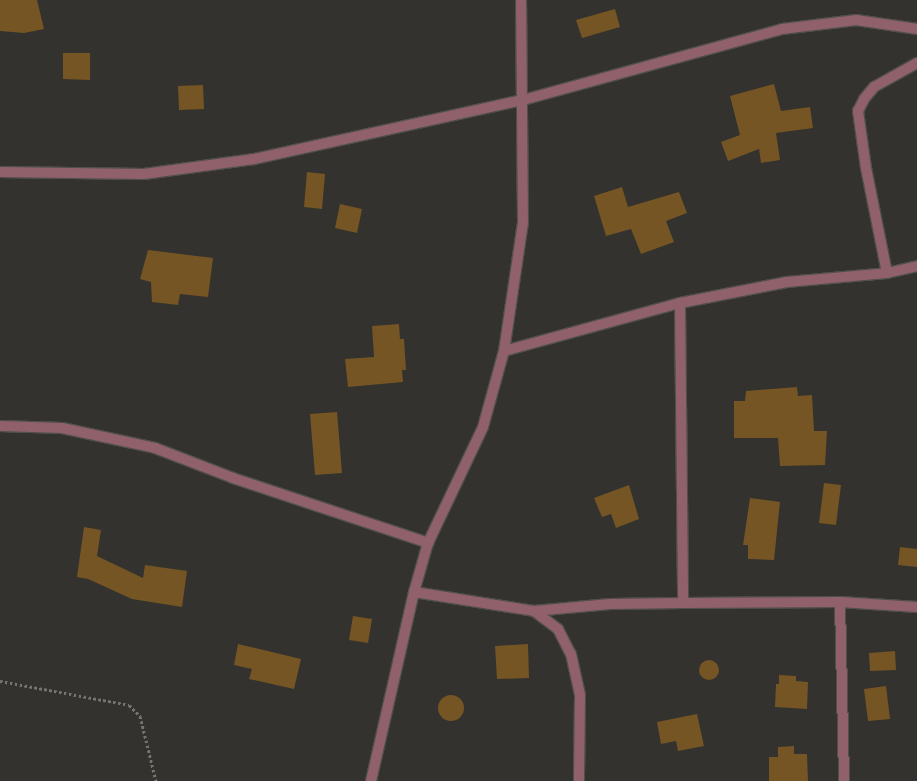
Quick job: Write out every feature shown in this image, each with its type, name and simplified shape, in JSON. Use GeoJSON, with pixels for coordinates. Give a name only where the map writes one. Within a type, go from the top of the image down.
{"type":"FeatureCollection","features":[{"type":"Feature","properties":{"kind":"street"},"geometry":{"type":"LineString","coordinates":[[371,781],[414,592],[428,543],[483,427],[504,352],[523,222],[521,0]]}},
{"type":"Feature","properties":{"kind":"street"},"geometry":{"type":"LineString","coordinates":[[0,172],[144,174],[254,159],[523,100],[782,29],[856,20],[917,29]]}},
{"type":"Feature","properties":{"kind":"street"},"geometry":{"type":"LineString","coordinates":[[887,273],[866,168],[858,111],[864,99],[874,87],[917,63]]}},
{"type":"Feature","properties":{"kind":"street"},"geometry":{"type":"LineString","coordinates":[[504,352],[680,303],[787,282],[887,273],[917,266]]}},
{"type":"Feature","properties":{"kind":"street"},"geometry":{"type":"LineString","coordinates":[[680,303],[683,603]]}},
{"type":"Feature","properties":{"kind":"street"},"geometry":{"type":"LineString","coordinates":[[0,426],[62,428],[155,448],[233,478],[428,543]]}},
{"type":"Feature","properties":{"kind":"street"},"geometry":{"type":"LineString","coordinates":[[414,592],[534,611],[610,604],[683,603],[840,602],[917,607]]}},
{"type":"Feature","properties":{"kind":"street"},"geometry":{"type":"LineString","coordinates":[[840,602],[844,781]]}},
{"type":"Feature","properties":{"kind":"street"},"geometry":{"type":"LineString","coordinates":[[534,611],[558,629],[571,654],[580,695],[579,781]]}},
{"type":"Feature","properties":{"kind":"path"},"geometry":{"type":"LineString","coordinates":[[0,681],[129,705],[140,716],[156,781]]}},
{"type":"Feature","properties":{"kind":"building"},"geometry":{"type":"Polygon","coordinates":[[[0,0],[37,0],[44,29],[24,33],[0,31],[0,0]]]}},
{"type":"Feature","properties":{"kind":"building"},"geometry":{"type":"Polygon","coordinates":[[[615,9],[620,27],[582,38],[576,20],[615,9]]]}},
{"type":"Feature","properties":{"kind":"building"},"geometry":{"type":"Polygon","coordinates":[[[63,53],[90,53],[90,80],[63,79],[63,53]]]}},
{"type":"Feature","properties":{"kind":"building"},"geometry":{"type":"Polygon","coordinates":[[[774,84],[781,111],[810,107],[813,128],[776,133],[780,160],[761,163],[759,149],[728,161],[721,142],[740,135],[730,96],[774,84]]]}},
{"type":"Feature","properties":{"kind":"building"},"geometry":{"type":"Polygon","coordinates":[[[203,85],[204,109],[179,110],[178,86],[203,85]]]}},
{"type":"Feature","properties":{"kind":"building"},"geometry":{"type":"Polygon","coordinates":[[[307,172],[325,174],[322,209],[304,207],[307,172]]]}},
{"type":"Feature","properties":{"kind":"building"},"geometry":{"type":"Polygon","coordinates":[[[622,187],[628,207],[679,192],[687,213],[666,221],[674,242],[641,254],[631,229],[606,236],[594,196],[622,187]]]}},
{"type":"Feature","properties":{"kind":"building"},"geometry":{"type":"Polygon","coordinates":[[[340,204],[362,209],[357,233],[335,228],[340,204]]]}},
{"type":"Feature","properties":{"kind":"building"},"geometry":{"type":"Polygon","coordinates":[[[148,250],[213,258],[208,297],[180,294],[178,305],[152,302],[151,282],[140,279],[148,250]]]}},
{"type":"Feature","properties":{"kind":"building"},"geometry":{"type":"Polygon","coordinates":[[[399,324],[400,339],[404,339],[406,370],[402,370],[403,382],[348,387],[345,359],[374,357],[372,326],[399,324]]]}},
{"type":"Feature","properties":{"kind":"building"},"geometry":{"type":"Polygon","coordinates":[[[797,387],[798,396],[812,395],[814,431],[827,431],[825,465],[780,466],[778,438],[734,438],[734,401],[745,401],[746,391],[797,387]]]}},
{"type":"Feature","properties":{"kind":"building"},"geometry":{"type":"Polygon","coordinates":[[[337,412],[342,473],[315,475],[310,414],[337,412]]]}},
{"type":"Feature","properties":{"kind":"building"},"geometry":{"type":"Polygon","coordinates":[[[824,483],[841,485],[836,525],[819,523],[824,483]]]}},
{"type":"Feature","properties":{"kind":"building"},"geometry":{"type":"Polygon","coordinates":[[[629,485],[639,519],[616,528],[611,514],[602,517],[594,498],[629,485]]]}},
{"type":"Feature","properties":{"kind":"building"},"geometry":{"type":"Polygon","coordinates":[[[750,498],[780,502],[774,560],[748,559],[748,545],[743,545],[750,498]]]}},
{"type":"Feature","properties":{"kind":"building"},"geometry":{"type":"Polygon","coordinates":[[[84,527],[101,530],[97,556],[143,578],[145,565],[187,571],[182,607],[132,599],[88,579],[77,577],[84,527]]]}},
{"type":"Feature","properties":{"kind":"building"},"geometry":{"type":"Polygon","coordinates":[[[900,547],[917,549],[917,567],[898,565],[900,547]]]}},
{"type":"Feature","properties":{"kind":"building"},"geometry":{"type":"Polygon","coordinates":[[[353,616],[372,619],[368,643],[349,640],[353,616]]]}},
{"type":"Feature","properties":{"kind":"building"},"geometry":{"type":"Polygon","coordinates":[[[238,644],[301,659],[294,689],[249,679],[252,669],[234,665],[238,644]]]}},
{"type":"Feature","properties":{"kind":"building"},"geometry":{"type":"Polygon","coordinates":[[[528,644],[529,678],[497,679],[495,646],[528,644]]]}},
{"type":"Feature","properties":{"kind":"building"},"geometry":{"type":"Polygon","coordinates":[[[895,651],[896,670],[870,671],[869,653],[895,651]]]}},
{"type":"Feature","properties":{"kind":"building"},"geometry":{"type":"Polygon","coordinates":[[[709,660],[716,663],[719,670],[716,677],[709,680],[702,677],[699,670],[702,663],[709,660]]]}},
{"type":"Feature","properties":{"kind":"building"},"geometry":{"type":"Polygon","coordinates":[[[779,675],[796,676],[796,681],[808,682],[807,709],[775,707],[776,684],[779,684],[779,675]]]}},
{"type":"Feature","properties":{"kind":"building"},"geometry":{"type":"Polygon","coordinates":[[[886,686],[890,719],[868,721],[864,689],[886,686]]]}},
{"type":"Feature","properties":{"kind":"building"},"geometry":{"type":"Polygon","coordinates":[[[451,695],[460,699],[464,708],[460,717],[451,721],[442,717],[438,708],[442,699],[451,695]]]}},
{"type":"Feature","properties":{"kind":"building"},"geometry":{"type":"Polygon","coordinates":[[[697,714],[704,746],[678,751],[676,741],[661,744],[657,722],[697,714]]]}},
{"type":"Feature","properties":{"kind":"building"},"geometry":{"type":"Polygon","coordinates":[[[794,746],[794,754],[807,754],[808,781],[769,781],[769,757],[778,757],[778,747],[794,746]]]}}]}
